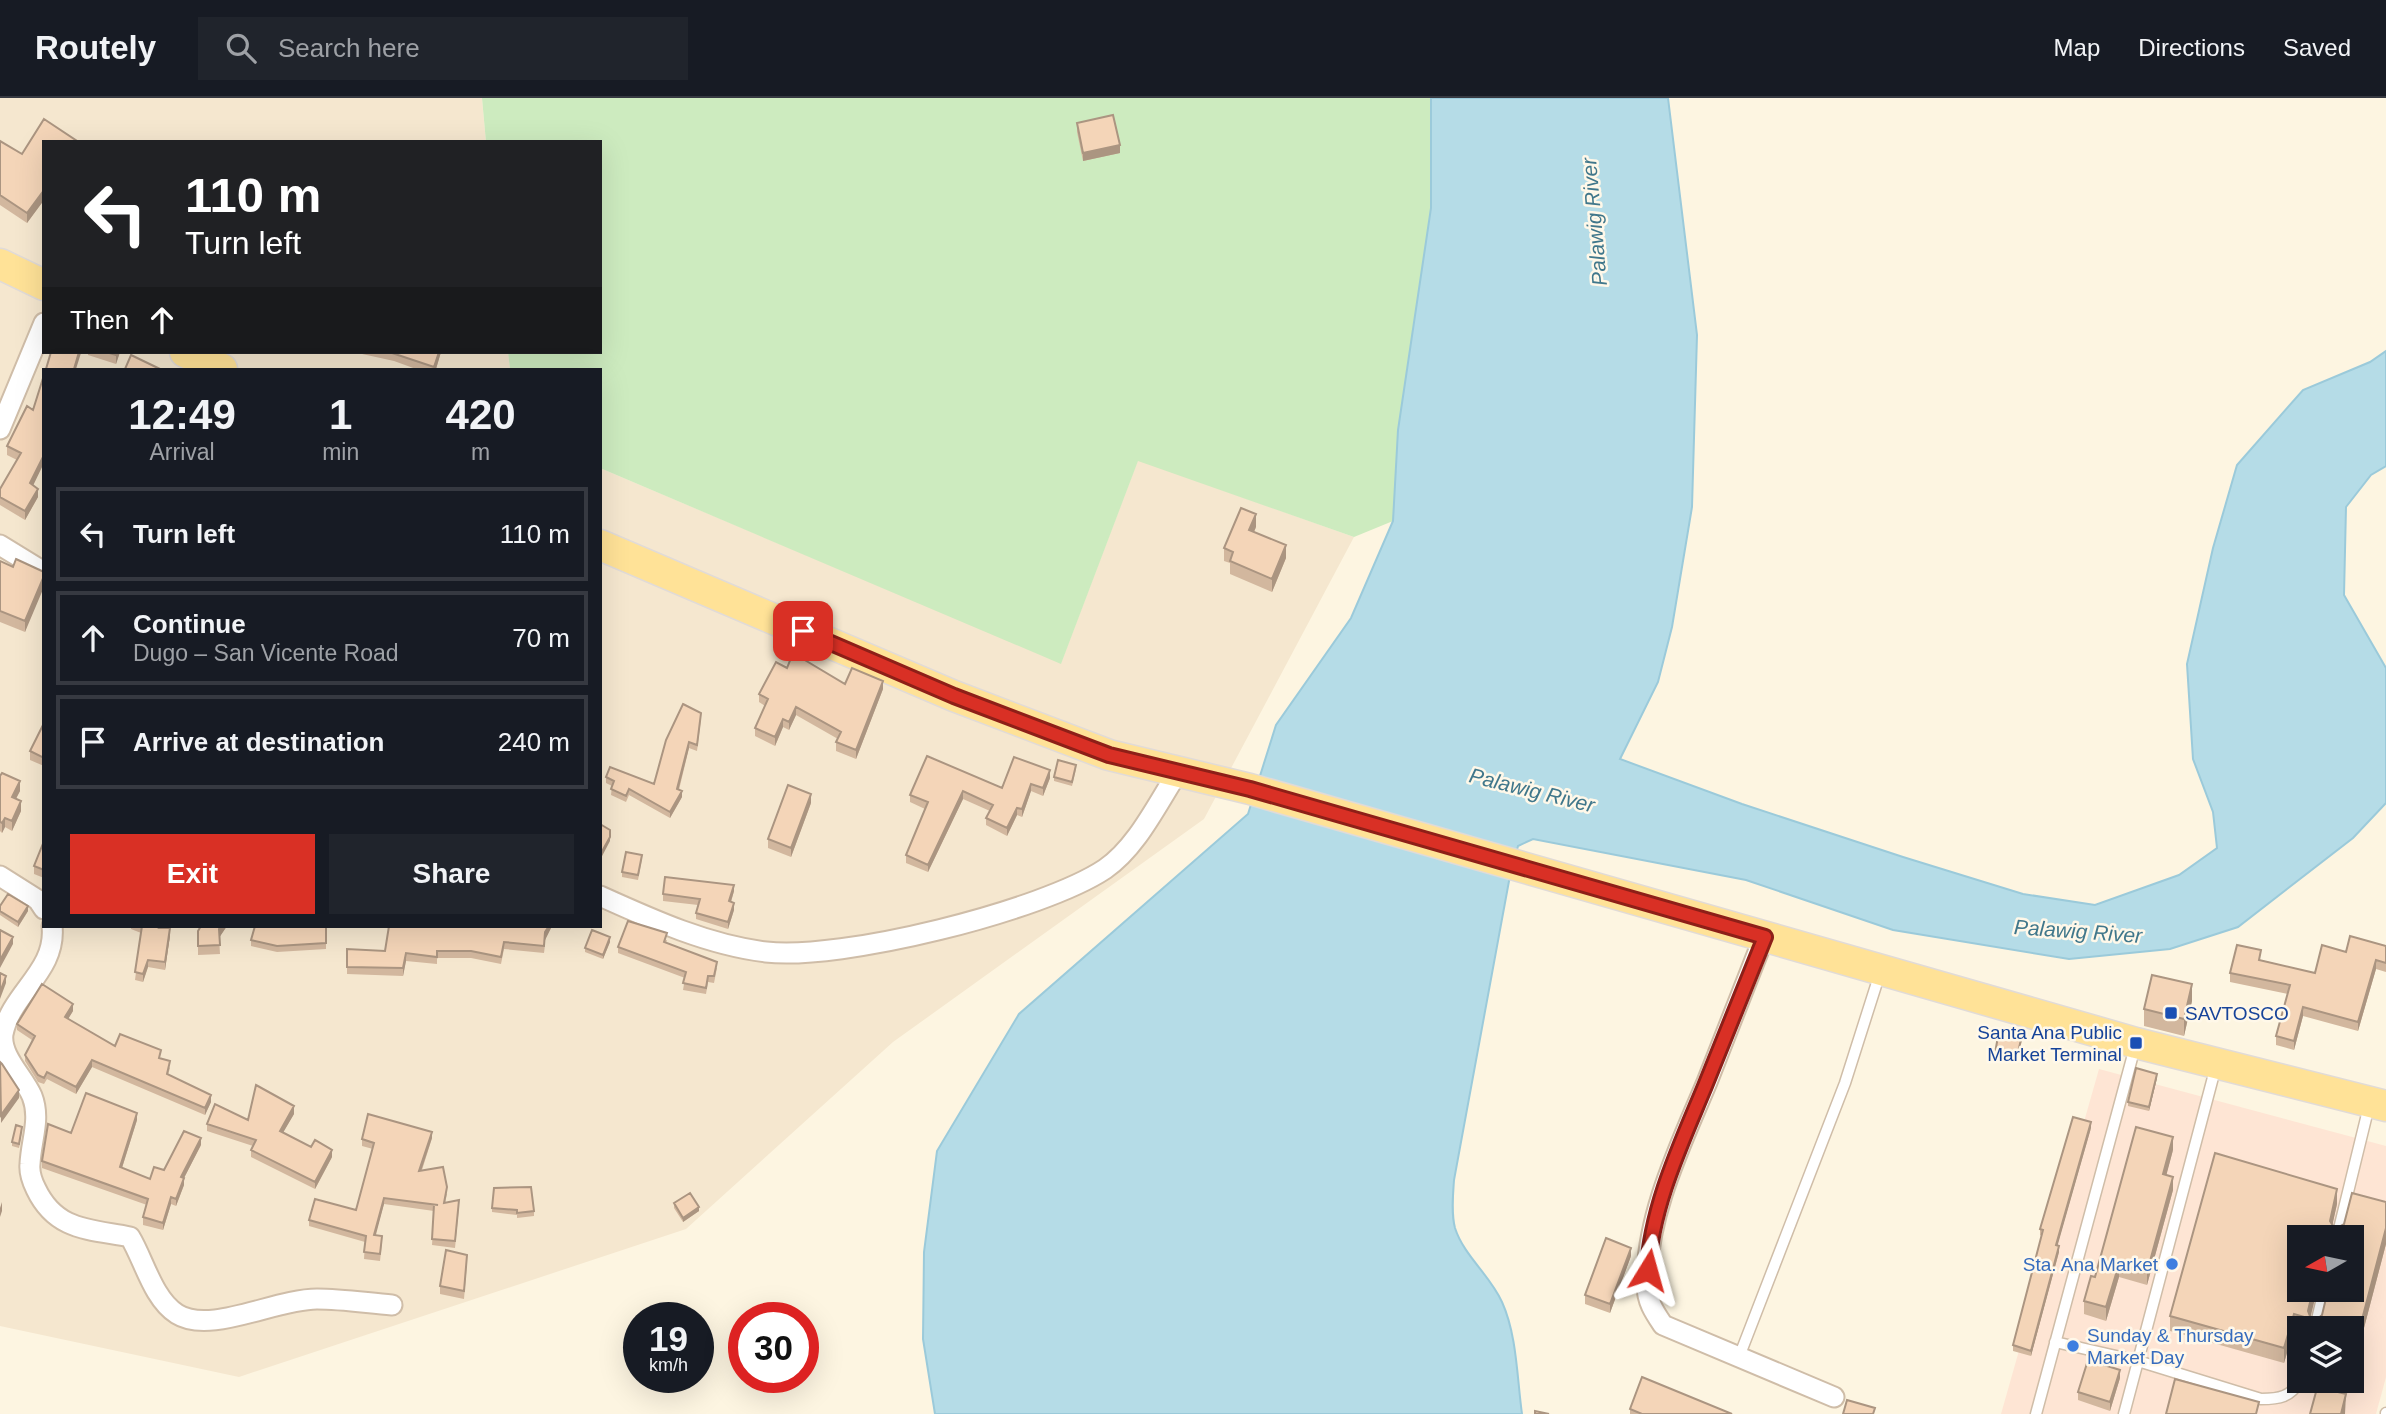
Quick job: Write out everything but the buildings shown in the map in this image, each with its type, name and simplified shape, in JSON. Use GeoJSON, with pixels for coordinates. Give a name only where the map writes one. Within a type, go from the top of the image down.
{"type":"FeatureCollection","features":[{"type":"Feature","properties":{"kind":"main road"},"geometry":{"type":"LineString","coordinates":[[0,264],[42,284]]}},
{"type":"Feature","properties":{"kind":"main road"},"geometry":{"type":"LineString","coordinates":[[189,354],[220,368]]}},
{"type":"Feature","properties":{"kind":"main road"},"geometry":{"type":"LineString","coordinates":[[602,546],[954,696],[1109,755],[1250,789],[2136,1043],[2378,1104]]}},
{"type":"Feature","properties":{"kind":"street"},"geometry":{"type":"LineString","coordinates":[[0,429],[42,328]]}},
{"type":"Feature","properties":{"kind":"street"},"geometry":{"type":"LineString","coordinates":[[0,545],[42,571]]}},
{"type":"Feature","properties":{"kind":"street"},"geometry":{"type":"LineString","coordinates":[[602,897],[643,916],[707,939],[767,952],[830,951],[923,933],[1001,911],[1064,888],[1105,869],[1132,842],[1178,772]]}},
{"type":"Feature","properties":{"kind":"street"},"geometry":{"type":"LineString","coordinates":[[0,876],[38,900],[42,906]]}},
{"type":"Feature","properties":{"kind":"street"},"geometry":{"type":"LineString","coordinates":[[52,928],[51,954],[8,1018],[2,1037],[10,1059],[32,1097],[36,1127],[29,1163],[31,1177],[52,1214],[69,1225],[130,1237],[158,1294],[176,1313],[198,1323],[226,1319],[287,1301],[318,1299],[392,1305]]}},
{"type":"Feature","properties":{"kind":"street"},"geometry":{"type":"LineString","coordinates":[[1765,937],[1684,1136],[1649,1251],[1647,1289],[1652,1309],[1663,1325],[1834,1397]]}},
{"type":"Feature","properties":{"kind":"lane"},"geometry":{"type":"LineString","coordinates":[[1739,1357],[1845,1083],[1881,970]]}},
{"type":"Feature","properties":{"kind":"lane"},"geometry":{"type":"LineString","coordinates":[[2036,1414],[2136,1043]]}},
{"type":"Feature","properties":{"kind":"lane"},"geometry":{"type":"LineString","coordinates":[[2124,1414],[2217,1062]]}},
{"type":"Feature","properties":{"kind":"lane"},"geometry":{"type":"LineString","coordinates":[[2341,1225],[2378,1104]]}},
{"type":"Feature","properties":{"kind":"lane"},"geometry":{"type":"LineString","coordinates":[[2055,1342],[2138,1361],[2261,1399],[2278,1399],[2292,1393]]}},
{"type":"Feature","properties":{"kind":"shaded area"},"geometry":{"type":"Polygon","coordinates":[[[0,98],[482,98],[486,140],[42,140],[42,354],[508,354],[510,368],[42,368],[42,928],[602,928],[602,469],[1061,663],[1138,460],[1354,537],[1204,819],[893,1042],[686,1229],[239,1377],[0,1326],[0,98]]]}},
{"type":"Feature","properties":{"kind":"shaded area","name":"Sta. Ana Market"},"geometry":{"type":"Polygon","coordinates":[[[2099,1069],[2386,1146],[2386,1377],[2376,1414],[2001,1414],[2099,1069]]]}},
{"type":"Feature","properties":{"kind":"green space"},"geometry":{"type":"Polygon","coordinates":[[[482,98],[1431,98],[1431,208],[1398,430],[1393,521],[1354,537],[1138,461],[1061,664],[602,469],[602,368],[510,368],[508,354],[602,354],[602,140],[486,140],[482,98]]]}},
{"type":"Feature","properties":{"kind":"water","name":"Palawig River"},"geometry":{"type":"Polygon","coordinates":[[[1431,98],[1668,98],[1697,335],[1692,507],[1672,627],[1658,682],[1620,759],[1742,804],[2023,894],[2095,905],[2179,875],[2217,848],[2213,812],[2193,759],[2187,664],[2213,548],[2237,465],[2303,390],[2370,362],[2386,351],[2386,466],[2371,475],[2346,507],[2344,595],[2386,668],[2386,803],[2353,838],[2238,927],[2170,949],[2069,959],[1893,930],[1746,880],[1533,839],[1518,846],[1509,881],[1454,1180],[1453,1204],[1455,1228],[1459,1238],[1497,1292],[1507,1315],[1514,1342],[1522,1414],[935,1414],[923,1339],[924,1252],[937,1151],[1019,1014],[1248,814],[1276,725],[1351,618],[1393,521],[1398,430],[1431,208],[1431,98]]]}},
{"type":"Feature","properties":{"kind":"place","name":"SAVTOSCO"},"geometry":{"type":"Point","coordinates":[2171,1013]}},
{"type":"Feature","properties":{"kind":"place","name":"Santa Ana Public Market Terminal"},"geometry":{"type":"Point","coordinates":[2136,1043]}},
{"type":"Feature","properties":{"kind":"place","name":"Sta. Ana Market"},"geometry":{"type":"Point","coordinates":[2172,1264]}},
{"type":"Feature","properties":{"kind":"place","name":"Sunday & Thursday Market Day"},"geometry":{"type":"Point","coordinates":[2073,1346]}},
{"type":"Feature","properties":{"kind":"route"},"geometry":{"type":"LineString","coordinates":[[803,631],[954,696],[1109,755],[1250,789],[1765,937],[1684,1136],[1660,1208],[1649,1251],[1648,1270]]}}]}
